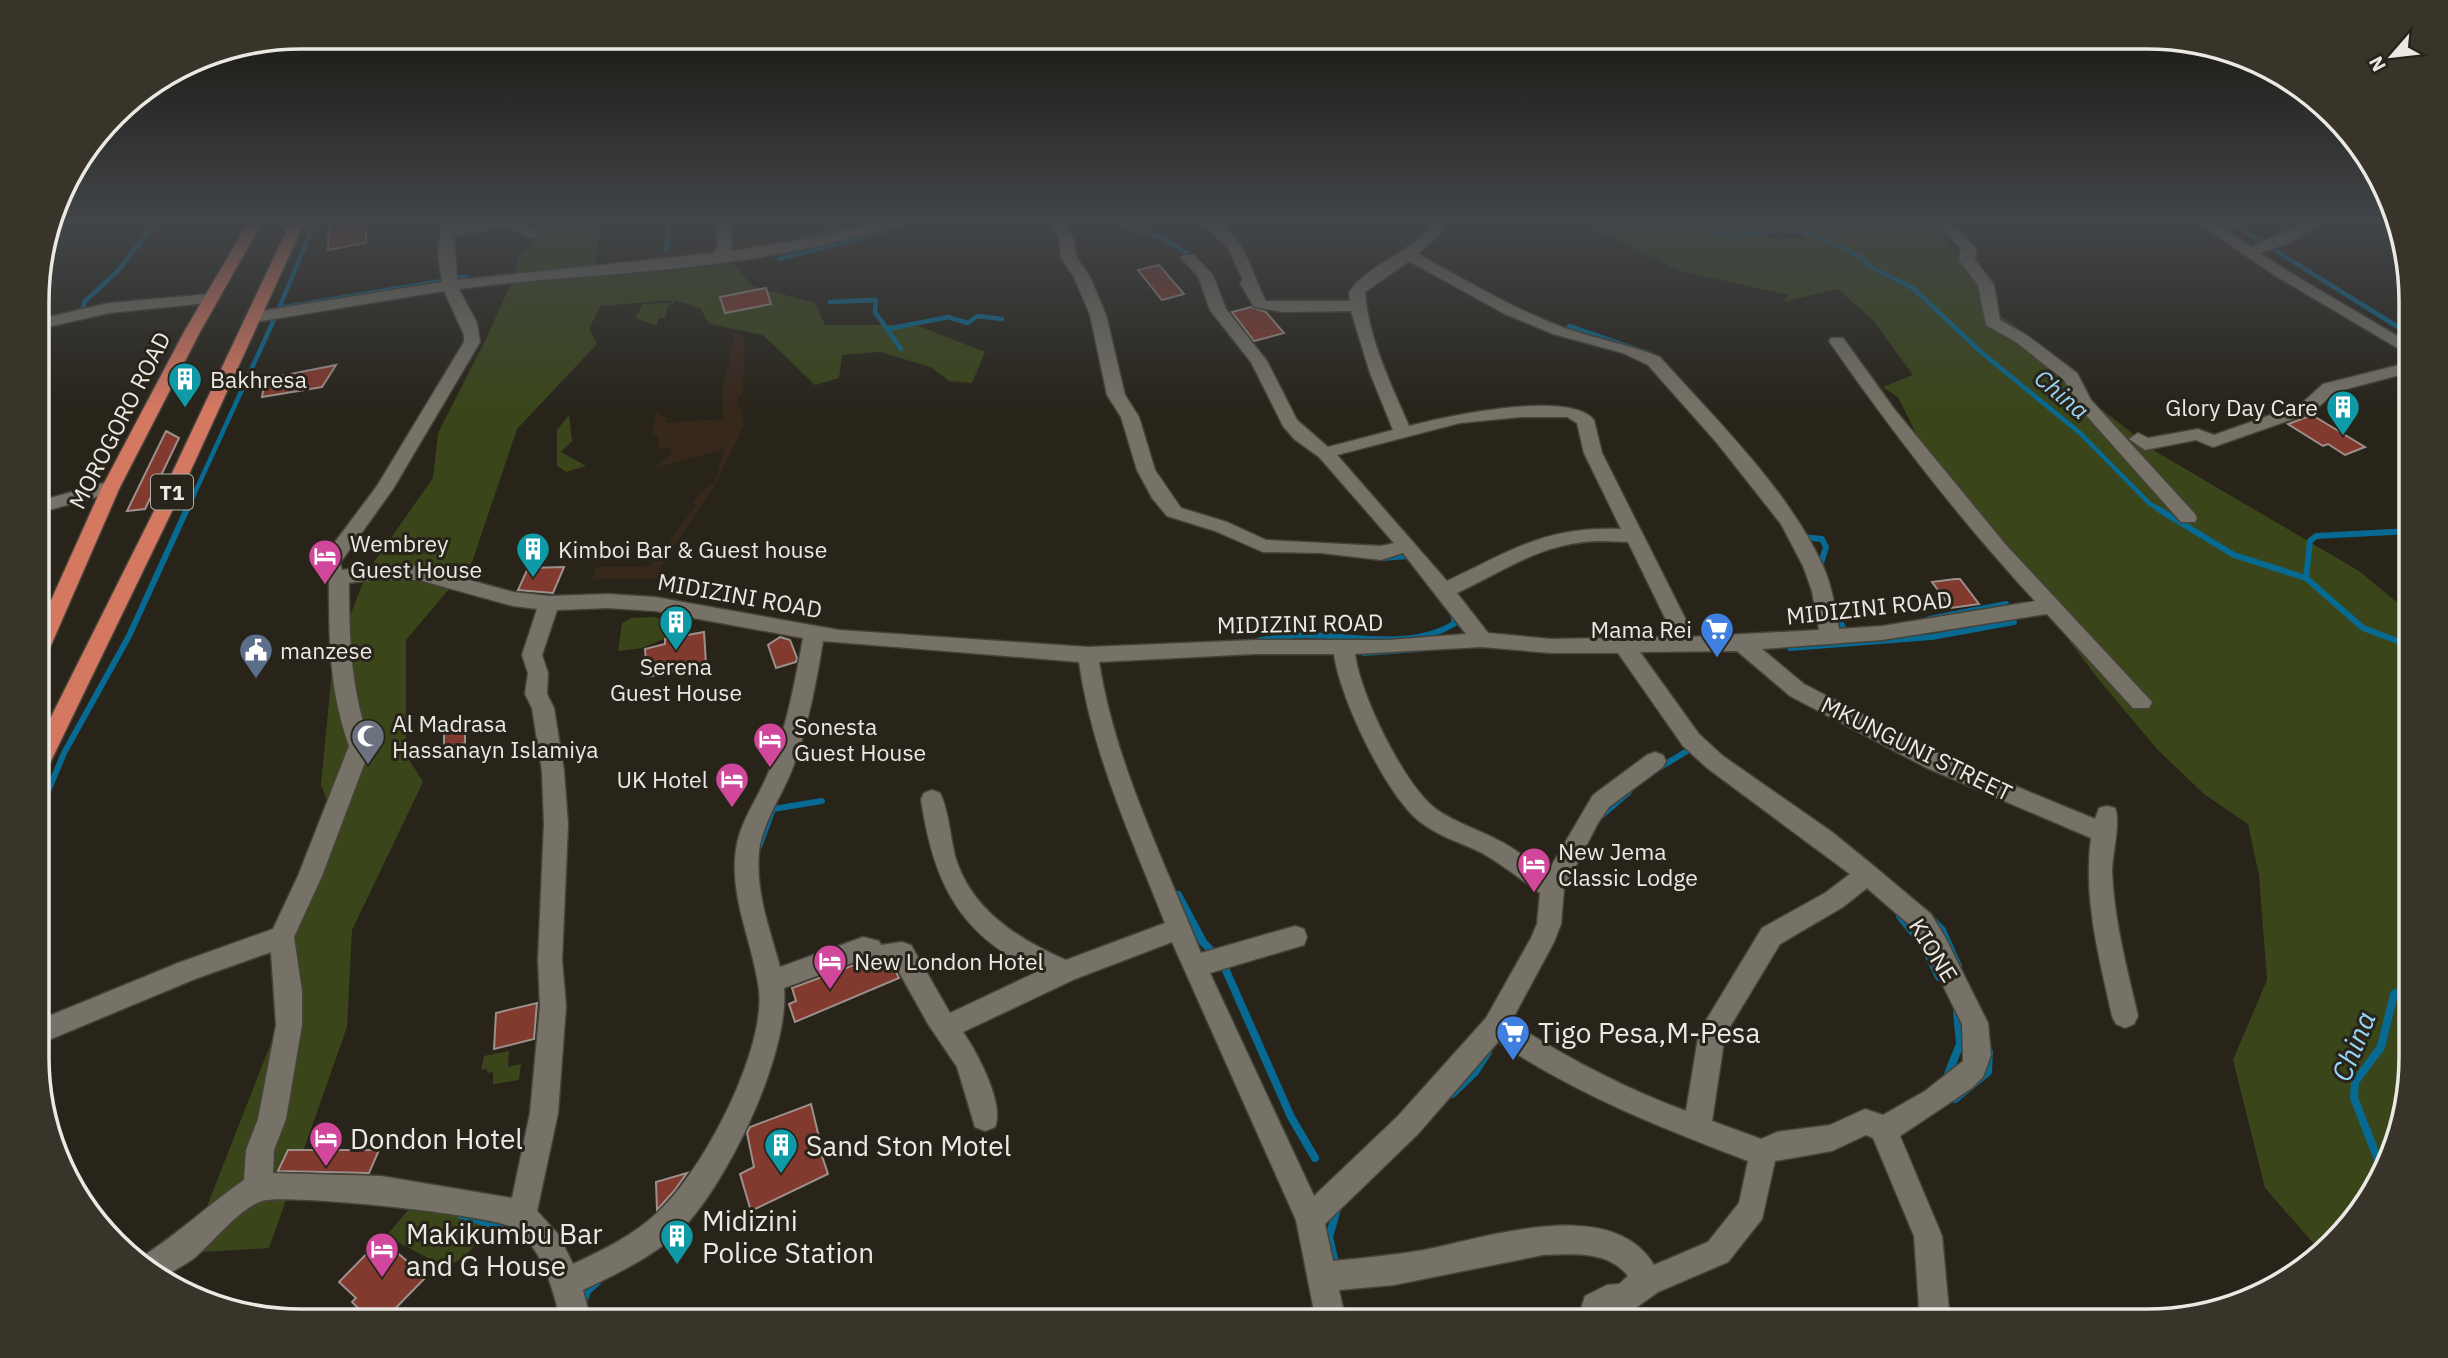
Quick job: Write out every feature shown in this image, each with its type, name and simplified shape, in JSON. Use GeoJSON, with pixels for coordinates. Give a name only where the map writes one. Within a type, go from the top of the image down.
{"type":"FeatureCollection","features":[{"type":"Feature","properties":{"kind":"highway","name":"MOROGORO ROAD"},"geometry":{"type":"LineString","coordinates":[[49,616],[111,487],[220,282]]}},
{"type":"Feature","properties":{"kind":"highway","name":"T1"},"geometry":{"type":"LineString","coordinates":[[49,742],[271,282]]}},
{"type":"Feature","properties":{"kind":"street"},"geometry":{"type":"LineString","coordinates":[[256,317],[477,282]]}},
{"type":"Feature","properties":{"kind":"street"},"geometry":{"type":"LineString","coordinates":[[1084,282],[1098,315],[1116,395],[1130,416],[1146,470],[1159,494],[1174,512],[1195,521],[1220,526],[1263,546],[1321,547],[1381,553],[1406,546]]}},
{"type":"Feature","properties":{"kind":"street"},"geometry":{"type":"LineString","coordinates":[[1208,282],[1218,310],[1259,361],[1289,422],[1300,435],[1325,453],[1406,546],[1482,640]]}},
{"type":"Feature","properties":{"kind":"street"},"geometry":{"type":"LineString","coordinates":[[1251,282],[1248,288],[1260,304],[1282,308],[1341,304],[1358,308]]}},
{"type":"Feature","properties":{"kind":"street"},"geometry":{"type":"LineString","coordinates":[[1366,282],[1359,287],[1356,296],[1358,308],[1378,373],[1402,431]]}},
{"type":"Feature","properties":{"kind":"street"},"geometry":{"type":"LineString","coordinates":[[1458,282],[1509,310],[1559,331],[1629,350],[1654,360],[1723,439],[1789,521],[1814,566],[1822,591],[1831,639]]}},
{"type":"Feature","properties":{"kind":"street"},"geometry":{"type":"LineString","coordinates":[[1984,282],[1992,322],[2017,336],[2073,379],[2084,402],[2188,518]]}},
{"type":"Feature","properties":{"kind":"street"},"geometry":{"type":"LineString","coordinates":[[2298,282],[2399,345]]}},
{"type":"Feature","properties":{"kind":"street"},"geometry":{"type":"LineString","coordinates":[[258,1187],[260,1150],[272,1119],[289,1025],[289,991],[282,937],[310,876],[359,753],[358,737],[347,710],[339,650],[339,577],[331,572],[330,562],[384,489],[429,410],[470,349],[473,337],[470,326],[450,285]]}},
{"type":"Feature","properties":{"kind":"street"},"geometry":{"type":"LineString","coordinates":[[49,322],[109,308],[210,299]]}},
{"type":"Feature","properties":{"kind":"street"},"geometry":{"type":"LineString","coordinates":[[1837,341],[1889,414],[2000,550],[2141,702]]}},
{"type":"Feature","properties":{"kind":"street"},"geometry":{"type":"LineString","coordinates":[[2138,439],[2145,444],[2198,434],[2213,441],[2307,408],[2329,388],[2399,370]]}},
{"type":"Feature","properties":{"kind":"street"},"geometry":{"type":"LineString","coordinates":[[1325,453],[1402,431],[1484,415],[1570,412],[1582,417],[1586,420],[1593,453],[1675,620],[1680,645]]}},
{"type":"Feature","properties":{"kind":"street"},"geometry":{"type":"LineString","coordinates":[[49,500],[111,487]]}},
{"type":"Feature","properties":{"kind":"street"},"geometry":{"type":"LineString","coordinates":[[1443,591],[1481,575],[1518,552],[1557,539],[1632,536]]}},
{"type":"Feature","properties":{"kind":"street","name":"MIDIZINI ROAD"},"geometry":{"type":"LineString","coordinates":[[339,577],[378,572],[419,573],[481,592],[549,603],[608,601],[655,604],[814,632],[884,641],[1088,655],[1255,648],[1345,648],[1482,640],[1551,646],[1742,644],[1831,639],[1936,626],[2051,606]]}},
{"type":"Feature","properties":{"kind":"street"},"geometry":{"type":"LineString","coordinates":[[522,1216],[544,1113],[551,1055],[553,1006],[550,960],[556,824],[554,771],[543,708],[536,694],[538,673],[531,655],[549,603]]}},
{"type":"Feature","properties":{"kind":"street"},"geometry":{"type":"LineString","coordinates":[[566,1283],[656,1233],[687,1203],[709,1169],[766,1050],[773,1009],[771,982],[750,904],[745,870],[752,828],[769,798],[800,714],[814,632]]}},
{"type":"Feature","properties":{"kind":"street","name":"MKUNGUNI STREET"},"geometry":{"type":"LineString","coordinates":[[1742,644],[1797,690],[1935,762],[2105,824],[2101,895],[2105,930],[2125,1016]]}},
{"type":"Feature","properties":{"kind":"street","name":"KIONE"},"geometry":{"type":"LineString","coordinates":[[1625,647],[1691,740],[1715,762],[1824,839],[1922,921],[1968,1005],[1979,1040],[1974,1068],[1963,1079],[1886,1129]]}},
{"type":"Feature","properties":{"kind":"street"},"geometry":{"type":"LineString","coordinates":[[1345,648],[1346,665],[1373,736],[1410,797],[1426,814],[1453,832],[1491,847],[1552,889]]}},
{"type":"Feature","properties":{"kind":"street"},"geometry":{"type":"LineString","coordinates":[[1088,655],[1096,709],[1107,746],[1194,966],[1310,1219],[1329,1309]]}},
{"type":"Feature","properties":{"kind":"street"},"geometry":{"type":"LineString","coordinates":[[1310,1219],[1408,1125],[1496,1026],[1542,942],[1549,924],[1552,889],[1563,863],[1601,801],[1654,761]]}},
{"type":"Feature","properties":{"kind":"street"},"geometry":{"type":"LineString","coordinates":[[932,799],[941,854],[958,893],[973,913],[997,934],[1033,957],[1066,971]]}},
{"type":"Feature","properties":{"kind":"street"},"geometry":{"type":"LineString","coordinates":[[1697,1129],[1712,1032],[1771,936],[1833,900],[1867,874]]}},
{"type":"Feature","properties":{"kind":"street"},"geometry":{"type":"LineString","coordinates":[[945,1028],[1066,971],[1179,928]]}},
{"type":"Feature","properties":{"kind":"street"},"geometry":{"type":"LineString","coordinates":[[49,1028],[187,971],[282,937]]}},
{"type":"Feature","properties":{"kind":"street"},"geometry":{"type":"LineString","coordinates":[[1194,966],[1295,937]]}},
{"type":"Feature","properties":{"kind":"street"},"geometry":{"type":"LineString","coordinates":[[771,982],[863,948],[870,949],[875,957],[882,958],[902,953],[945,1028],[969,1062],[985,1118]]}},
{"type":"Feature","properties":{"kind":"street"},"geometry":{"type":"LineString","coordinates":[[1496,1026],[1558,1067],[1635,1105],[1763,1153]]}},
{"type":"Feature","properties":{"kind":"street"},"geometry":{"type":"LineString","coordinates":[[1595,1309],[1607,1300],[1624,1300],[1648,1282],[1697,1264],[1727,1243],[1752,1209],[1763,1153],[1777,1145],[1832,1138],[1865,1122],[1886,1129],[1889,1145],[1928,1236],[1934,1309]]}},
{"type":"Feature","properties":{"kind":"street"},"geometry":{"type":"LineString","coordinates":[[157,1264],[182,1249],[211,1220],[258,1187],[381,1190],[500,1209],[522,1216],[548,1244],[566,1283],[573,1309]]}},
{"type":"Feature","properties":{"kind":"street"},"geometry":{"type":"LineString","coordinates":[[1322,1277],[1394,1270],[1561,1240],[1581,1241],[1623,1250],[1648,1282]]}},
{"type":"Feature","properties":{"kind":"shaded area"},"geometry":{"type":"Polygon","coordinates":[[[724,282],[732,282],[731,331],[744,336],[742,394],[737,398],[737,407],[742,408],[744,426],[715,485],[666,558],[657,579],[593,579],[596,567],[650,566],[657,550],[661,545],[667,544],[696,505],[693,503],[699,493],[715,482],[724,449],[652,469],[672,453],[669,447],[658,449],[658,436],[652,433],[656,412],[667,418],[665,423],[723,419],[723,381],[730,361],[734,334],[729,333],[724,282]]]}},
{"type":"Feature","properties":{"kind":"green space"},"geometry":{"type":"Polygon","coordinates":[[[511,282],[749,282],[752,286],[815,303],[825,325],[916,325],[985,352],[972,383],[949,381],[931,367],[880,352],[842,355],[839,378],[815,385],[763,335],[709,324],[701,309],[675,300],[668,306],[665,318],[658,318],[657,326],[635,318],[643,304],[669,303],[674,300],[600,306],[589,329],[597,344],[517,429],[472,562],[406,640],[406,755],[423,782],[352,930],[347,1027],[269,1248],[202,1252],[197,1232],[285,1007],[287,947],[332,812],[321,785],[333,660],[367,572],[433,478],[438,433],[511,282]]]}},
{"type":"Feature","properties":{"kind":"green space"},"geometry":{"type":"Polygon","coordinates":[[[1732,282],[1975,282],[1995,311],[2051,352],[2089,399],[2153,450],[2359,571],[2399,604],[2397,1090],[2386,1138],[2373,1168],[2357,1197],[2315,1245],[2265,1188],[2233,1060],[2267,980],[2259,875],[2248,824],[2204,794],[2157,749],[2099,680],[1925,451],[1898,397],[1883,387],[1913,375],[1873,320],[1838,289],[1783,302],[1789,295],[1732,282]]]}},
{"type":"Feature","properties":{"kind":"green space"},"geometry":{"type":"Polygon","coordinates":[[[569,415],[572,441],[561,452],[586,466],[566,472],[557,466],[557,430],[569,415]]]}},
{"type":"Feature","properties":{"kind":"green space"},"geometry":{"type":"Polygon","coordinates":[[[652,617],[689,623],[690,628],[642,648],[618,651],[622,623],[631,618],[652,617]]]}},
{"type":"Feature","properties":{"kind":"green space"},"geometry":{"type":"Polygon","coordinates":[[[509,1051],[508,1067],[521,1064],[519,1080],[493,1084],[493,1072],[481,1070],[484,1056],[509,1051]]]}},
{"type":"Feature","properties":{"kind":"green space"},"geometry":{"type":"Polygon","coordinates":[[[423,1193],[495,1215],[469,1252],[459,1260],[438,1262],[386,1236],[423,1193]]]}},
{"type":"Feature","properties":{"kind":"building"},"geometry":{"type":"Polygon","coordinates":[[[1148,282],[1174,282],[1184,294],[1162,300],[1148,282]]]}},
{"type":"Feature","properties":{"kind":"building"},"geometry":{"type":"Polygon","coordinates":[[[766,288],[771,304],[725,313],[720,297],[766,288]]]}},
{"type":"Feature","properties":{"kind":"building"},"geometry":{"type":"Polygon","coordinates":[[[1251,307],[1266,312],[1284,333],[1254,341],[1232,312],[1251,307]]]}},
{"type":"Feature","properties":{"kind":"building"},"geometry":{"type":"Polygon","coordinates":[[[336,365],[322,387],[262,397],[265,379],[336,365]]]}},
{"type":"Feature","properties":{"kind":"building"},"geometry":{"type":"Polygon","coordinates":[[[2312,415],[2365,447],[2345,455],[2328,444],[2323,446],[2288,424],[2312,415]]]}},
{"type":"Feature","properties":{"kind":"building"},"geometry":{"type":"Polygon","coordinates":[[[166,431],[179,438],[145,509],[127,511],[166,431]]]}},
{"type":"Feature","properties":{"kind":"building"},"geometry":{"type":"Polygon","coordinates":[[[564,567],[553,593],[518,590],[528,568],[564,567]]]}},
{"type":"Feature","properties":{"kind":"building"},"geometry":{"type":"Polygon","coordinates":[[[1960,579],[1979,604],[1951,608],[1932,582],[1960,579]]]}},
{"type":"Feature","properties":{"kind":"building","name":"Serena Guest House"},"geometry":{"type":"Polygon","coordinates":[[[704,632],[706,664],[647,677],[645,649],[665,644],[665,639],[704,632]]]}},
{"type":"Feature","properties":{"kind":"building"},"geometry":{"type":"Polygon","coordinates":[[[780,637],[790,640],[797,658],[796,662],[776,668],[768,645],[780,637]]]}},
{"type":"Feature","properties":{"kind":"building"},"geometry":{"type":"Polygon","coordinates":[[[465,721],[465,743],[444,748],[444,727],[465,721]]]}},
{"type":"Feature","properties":{"kind":"building","name":"New London Hotel"},"geometry":{"type":"Polygon","coordinates":[[[862,962],[873,969],[894,968],[899,978],[795,1022],[789,1004],[796,1001],[792,988],[862,962]]]}},
{"type":"Feature","properties":{"kind":"building"},"geometry":{"type":"Polygon","coordinates":[[[537,1003],[534,1039],[494,1049],[496,1013],[537,1003]]]}},
{"type":"Feature","properties":{"kind":"building"},"geometry":{"type":"Polygon","coordinates":[[[811,1104],[819,1137],[816,1138],[828,1174],[751,1211],[740,1174],[754,1167],[747,1133],[750,1127],[811,1104]]]}},
{"type":"Feature","properties":{"kind":"building","name":"Dondon Hotel"},"geometry":{"type":"Polygon","coordinates":[[[288,1150],[379,1150],[369,1173],[278,1171],[288,1150]]]}},
{"type":"Feature","properties":{"kind":"building"},"geometry":{"type":"Polygon","coordinates":[[[687,1173],[674,1191],[657,1210],[656,1182],[687,1173]]]}},
{"type":"Feature","properties":{"kind":"building","name":"Makikumbu Bar and G House"},"geometry":{"type":"Polygon","coordinates":[[[381,1239],[426,1277],[395,1309],[359,1309],[352,1302],[356,1298],[339,1282],[381,1239]]]}},
{"type":"Feature","properties":{"kind":"waterway"},"geometry":{"type":"LineString","coordinates":[[81,314],[85,301],[106,282]]}},
{"type":"Feature","properties":{"kind":"waterway"},"geometry":{"type":"LineString","coordinates":[[279,308],[290,282]]}},
{"type":"Feature","properties":{"kind":"waterway"},"geometry":{"type":"LineString","coordinates":[[279,308],[433,282]]}},
{"type":"Feature","properties":{"kind":"waterway","name":"China"},"geometry":{"type":"LineString","coordinates":[[1901,282],[1913,288],[1981,352],[2080,433],[2150,504],[2161,510]]}},
{"type":"Feature","properties":{"kind":"waterway"},"geometry":{"type":"LineString","coordinates":[[2327,282],[2399,328]]}},
{"type":"Feature","properties":{"kind":"waterway"},"geometry":{"type":"LineString","coordinates":[[830,302],[876,300],[875,312],[901,349]]}},
{"type":"Feature","properties":{"kind":"waterway"},"geometry":{"type":"LineString","coordinates":[[187,510],[279,308]]}},
{"type":"Feature","properties":{"kind":"waterway"},"geometry":{"type":"LineString","coordinates":[[887,329],[948,317],[968,323],[977,316],[1002,319]]}},
{"type":"Feature","properties":{"kind":"waterway"},"geometry":{"type":"LineString","coordinates":[[1569,326],[1650,354]]}},
{"type":"Feature","properties":{"kind":"waterway"},"geometry":{"type":"LineString","coordinates":[[49,789],[64,753],[129,636],[187,509]]}},
{"type":"Feature","properties":{"kind":"waterway","name":"China"},"geometry":{"type":"LineString","coordinates":[[2158,509],[2234,555],[2306,578]]}},
{"type":"Feature","properties":{"kind":"waterway"},"geometry":{"type":"LineString","coordinates":[[2306,578],[2310,541],[2316,536],[2399,532]]}},
{"type":"Feature","properties":{"kind":"waterway"},"geometry":{"type":"LineString","coordinates":[[1802,537],[1822,539],[1826,547],[1819,570]]}},
{"type":"Feature","properties":{"kind":"waterway"},"geometry":{"type":"LineString","coordinates":[[1382,558],[1408,556]]}},
{"type":"Feature","properties":{"kind":"waterway","name":"China"},"geometry":{"type":"LineString","coordinates":[[2306,578],[2363,628],[2399,642]]}},
{"type":"Feature","properties":{"kind":"waterway"},"geometry":{"type":"LineString","coordinates":[[1929,619],[2006,604]]}},
{"type":"Feature","properties":{"kind":"waterway"},"geometry":{"type":"LineString","coordinates":[[1260,640],[1304,635],[1381,640],[1420,637],[1455,623],[1451,608]]}},
{"type":"Feature","properties":{"kind":"waterway"},"geometry":{"type":"LineString","coordinates":[[1833,610],[1847,634]]}},
{"type":"Feature","properties":{"kind":"waterway"},"geometry":{"type":"LineString","coordinates":[[1790,648],[1932,637],[2014,622]]}},
{"type":"Feature","properties":{"kind":"waterway"},"geometry":{"type":"LineString","coordinates":[[1364,653],[1419,649]]}},
{"type":"Feature","properties":{"kind":"waterway"},"geometry":{"type":"LineString","coordinates":[[1659,768],[1687,751]]}},
{"type":"Feature","properties":{"kind":"waterway"},"geometry":{"type":"LineString","coordinates":[[1600,817],[1629,792]]}},
{"type":"Feature","properties":{"kind":"waterway"},"geometry":{"type":"LineString","coordinates":[[759,847],[773,809],[822,801]]}},
{"type":"Feature","properties":{"kind":"waterway"},"geometry":{"type":"LineString","coordinates":[[1178,895],[1203,942],[1215,955]]}},
{"type":"Feature","properties":{"kind":"waterway"},"geometry":{"type":"LineString","coordinates":[[1900,916],[1924,946],[1939,977]]}},
{"type":"Feature","properties":{"kind":"waterway"},"geometry":{"type":"LineString","coordinates":[[1933,921],[1942,930],[1958,966]]}},
{"type":"Feature","properties":{"kind":"waterway"},"geometry":{"type":"LineString","coordinates":[[1224,966],[1291,1117],[1315,1158]]}},
{"type":"Feature","properties":{"kind":"waterway","name":"China"},"geometry":{"type":"LineString","coordinates":[[2377,1158],[2354,1098],[2355,1082],[2381,1047],[2394,994],[2399,991]]}},
{"type":"Feature","properties":{"kind":"waterway"},"geometry":{"type":"LineString","coordinates":[[1948,1074],[1960,1044],[1957,1012]]}},
{"type":"Feature","properties":{"kind":"waterway"},"geometry":{"type":"LineString","coordinates":[[1452,1094],[1475,1072],[1488,1052]]}},
{"type":"Feature","properties":{"kind":"waterway"},"geometry":{"type":"LineString","coordinates":[[1955,1099],[1988,1072],[1989,1052]]}},
{"type":"Feature","properties":{"kind":"waterway"},"geometry":{"type":"LineString","coordinates":[[1336,1267],[1329,1237],[1338,1206]]}},
{"type":"Feature","properties":{"kind":"waterway"},"geometry":{"type":"LineString","coordinates":[[461,1215],[524,1234]]}},
{"type":"Feature","properties":{"kind":"waterway"},"geometry":{"type":"LineString","coordinates":[[583,1303],[587,1291],[598,1281]]}},
{"type":"Feature","properties":{"kind":"place","name":"Bakhresa"},"geometry":{"type":"Point","coordinates":[185,409]}},
{"type":"Feature","properties":{"kind":"place","name":"Glory Day Care"},"geometry":{"type":"Point","coordinates":[2343,437]}},
{"type":"Feature","properties":{"kind":"place","name":"Kimboi Bar & Guest house"},"geometry":{"type":"Point","coordinates":[533,579]}},
{"type":"Feature","properties":{"kind":"place","name":"Wembrey Guest House"},"geometry":{"type":"Point","coordinates":[325,586]}},
{"type":"Feature","properties":{"kind":"place","name":"Serena Guest House"},"geometry":{"type":"Point","coordinates":[676,652]}},
{"type":"Feature","properties":{"kind":"place","name":"Mama Rei"},"geometry":{"type":"Point","coordinates":[1717,659]}},
{"type":"Feature","properties":{"kind":"place","name":"manzese"},"geometry":{"type":"Point","coordinates":[256,680]}},
{"type":"Feature","properties":{"kind":"place","name":"Al Madrasa Hassanayn Islamiya"},"geometry":{"type":"Point","coordinates":[368,766]}},
{"type":"Feature","properties":{"kind":"place","name":"Sonesta Guest House"},"geometry":{"type":"Point","coordinates":[770,769]}},
{"type":"Feature","properties":{"kind":"place","name":"UK Hotel"},"geometry":{"type":"Point","coordinates":[732,809]}},
{"type":"Feature","properties":{"kind":"place","name":"New Jema Classic Lodge"},"geometry":{"type":"Point","coordinates":[1534,894]}},
{"type":"Feature","properties":{"kind":"place","name":"New London Hotel"},"geometry":{"type":"Point","coordinates":[830,991]}},
{"type":"Feature","properties":{"kind":"place","name":"Tigo Pesa,M-Pesa"},"geometry":{"type":"Point","coordinates":[1513,1062]}},
{"type":"Feature","properties":{"kind":"place","name":"Dondon Hotel"},"geometry":{"type":"Point","coordinates":[326,1168]}},
{"type":"Feature","properties":{"kind":"place","name":"Sand Ston Motel"},"geometry":{"type":"Point","coordinates":[781,1175]}},
{"type":"Feature","properties":{"kind":"place","name":"Midizini Police Station"},"geometry":{"type":"Point","coordinates":[677,1266]}},
{"type":"Feature","properties":{"kind":"place","name":"Makikumbu Bar and G House"},"geometry":{"type":"Point","coordinates":[382,1279]}}]}
